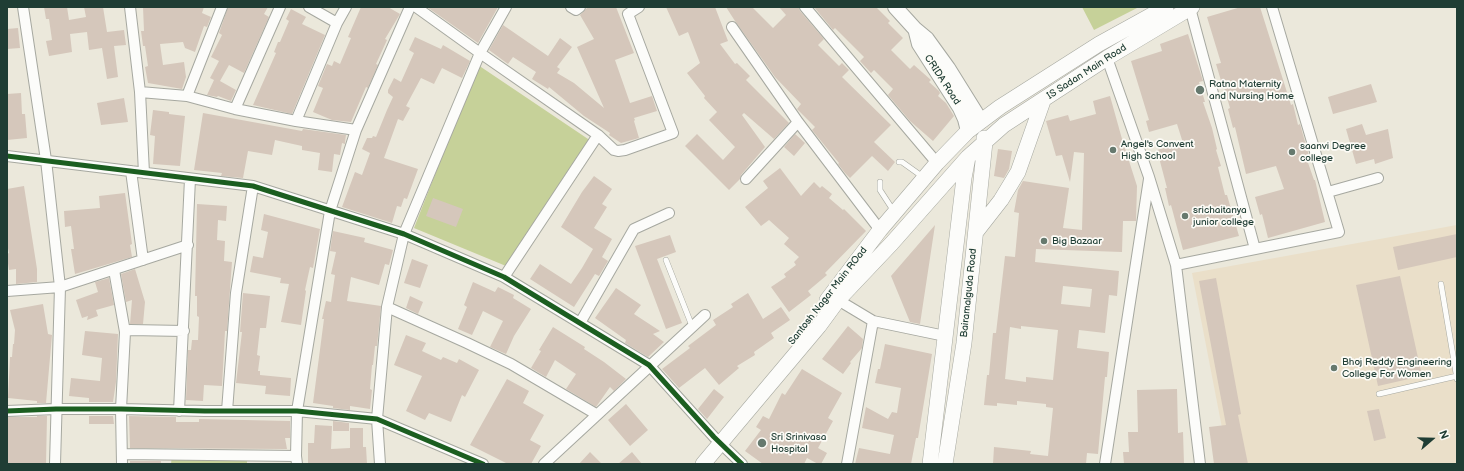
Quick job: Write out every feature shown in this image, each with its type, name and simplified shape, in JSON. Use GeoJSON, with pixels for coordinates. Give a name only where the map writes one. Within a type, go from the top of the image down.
{"type":"FeatureCollection","features":[{"type":"Feature","properties":{"kind":"main road","name":"CRIDA Road"},"geometry":{"type":"LineString","coordinates":[[895,7],[915,29],[927,39],[944,62],[981,121]]}},
{"type":"Feature","properties":{"kind":"main road","name":"IS Sadan Main Road"},"geometry":{"type":"LineString","coordinates":[[968,131],[1000,107],[1099,44],[1166,7]]}},
{"type":"Feature","properties":{"kind":"main road","name":"IS Sadan Main Road"},"geometry":{"type":"LineString","coordinates":[[985,142],[1004,125],[1107,58],[1191,8]]}},
{"type":"Feature","properties":{"kind":"main road","name":"CRIDA Road"},"geometry":{"type":"LineString","coordinates":[[915,29],[919,44],[960,108],[968,131]]}},
{"type":"Feature","properties":{"kind":"main road"},"geometry":{"type":"LineString","coordinates":[[976,233],[1001,200],[1018,172],[1043,101]]}},
{"type":"Feature","properties":{"kind":"main road"},"geometry":{"type":"LineString","coordinates":[[1000,107],[996,110],[996,120],[1004,125]]}},
{"type":"Feature","properties":{"kind":"main road","name":"Bairamalguda Road"},"geometry":{"type":"LineString","coordinates":[[945,464],[960,370],[976,233],[985,142],[981,121]]}},
{"type":"Feature","properties":{"kind":"main road","name":"Santosh Nagar Main ROad"},"geometry":{"type":"LineString","coordinates":[[703,464],[718,440],[830,297],[880,230],[937,163],[968,131]]}},
{"type":"Feature","properties":{"kind":"main road","name":"Bairamalguda Road"},"geometry":{"type":"LineString","coordinates":[[930,464],[964,178],[968,157],[968,131]]}},
{"type":"Feature","properties":{"kind":"main road","name":"Santosh Nagar Main ROad"},"geometry":{"type":"LineString","coordinates":[[691,464],[718,440],[819,326],[838,300],[968,157],[985,142]]}},
{"type":"Feature","properties":{"kind":"street"},"geometry":{"type":"LineString","coordinates":[[23,7],[46,160],[60,286],[55,464]]}},
{"type":"Feature","properties":{"kind":"street"},"geometry":{"type":"LineString","coordinates":[[130,7],[140,92],[144,173]]}},
{"type":"Feature","properties":{"kind":"street"},"geometry":{"type":"LineString","coordinates":[[187,96],[222,7]]}},
{"type":"Feature","properties":{"kind":"street"},"geometry":{"type":"LineString","coordinates":[[235,109],[280,7]]}},
{"type":"Feature","properties":{"kind":"street"},"geometry":{"type":"LineString","coordinates":[[309,7],[337,23]]}},
{"type":"Feature","properties":{"kind":"street"},"geometry":{"type":"LineString","coordinates":[[296,121],[337,23],[346,7]]}},
{"type":"Feature","properties":{"kind":"street"},"geometry":{"type":"LineString","coordinates":[[114,270],[125,332],[121,409],[122,459],[296,460],[297,411],[330,211],[356,130],[410,7]]}},
{"type":"Feature","properties":{"kind":"street"},"geometry":{"type":"LineString","coordinates":[[416,7],[598,135],[614,150],[618,151],[625,150],[673,133],[628,14],[639,7]]}},
{"type":"Feature","properties":{"kind":"street"},"geometry":{"type":"LineString","coordinates":[[380,464],[377,419],[387,307],[404,234],[480,53],[506,7]]}},
{"type":"Feature","properties":{"kind":"street"},"geometry":{"type":"LineString","coordinates":[[572,7],[576,10],[580,7]]}},
{"type":"Feature","properties":{"kind":"street"},"geometry":{"type":"LineString","coordinates":[[805,7],[937,163]]}},
{"type":"Feature","properties":{"kind":"street"},"geometry":{"type":"LineString","coordinates":[[1176,265],[1339,232],[1272,7]]}},
{"type":"Feature","properties":{"kind":"street"},"geometry":{"type":"LineString","coordinates":[[1191,8],[1255,249]]}},
{"type":"Feature","properties":{"kind":"street"},"geometry":{"type":"LineString","coordinates":[[732,26],[798,122],[880,230]]}},
{"type":"Feature","properties":{"kind":"street"},"geometry":{"type":"LineString","coordinates":[[1107,58],[1149,177],[1176,265],[1200,464]]}},
{"type":"Feature","properties":{"kind":"street"},"geometry":{"type":"LineString","coordinates":[[140,92],[187,96],[235,109],[296,121],[356,130]]}},
{"type":"Feature","properties":{"kind":"street"},"geometry":{"type":"LineString","coordinates":[[746,179],[798,122]]}},
{"type":"Feature","properties":{"kind":"street"},"geometry":{"type":"LineString","coordinates":[[504,277],[598,135]]}},
{"type":"Feature","properties":{"kind":"street"},"geometry":{"type":"LineString","coordinates":[[7,156],[253,186],[404,234],[504,277],[649,365],[742,464]]}},
{"type":"Feature","properties":{"kind":"street"},"geometry":{"type":"LineString","coordinates":[[131,171],[143,260]]}},
{"type":"Feature","properties":{"kind":"street"},"geometry":{"type":"LineString","coordinates":[[1105,464],[1149,177]]}},
{"type":"Feature","properties":{"kind":"street"},"geometry":{"type":"LineString","coordinates":[[1328,192],[1378,178]]}},
{"type":"Feature","properties":{"kind":"street"},"geometry":{"type":"LineString","coordinates":[[179,411],[184,331],[190,179]]}},
{"type":"Feature","properties":{"kind":"street"},"geometry":{"type":"LineString","coordinates":[[227,411],[236,293],[253,186]]}},
{"type":"Feature","properties":{"kind":"street"},"geometry":{"type":"LineString","coordinates":[[580,323],[634,229],[670,213]]}},
{"type":"Feature","properties":{"kind":"street"},"geometry":{"type":"LineString","coordinates":[[7,291],[60,286],[114,270],[188,245]]}},
{"type":"Feature","properties":{"kind":"street"},"geometry":{"type":"LineString","coordinates":[[838,300],[873,321],[945,336]]}},
{"type":"Feature","properties":{"kind":"street"},"geometry":{"type":"LineString","coordinates":[[387,307],[511,364],[596,414]]}},
{"type":"Feature","properties":{"kind":"street"},"geometry":{"type":"LineString","coordinates":[[544,464],[596,414],[618,396],[649,365],[705,315]]}},
{"type":"Feature","properties":{"kind":"street"},"geometry":{"type":"LineString","coordinates":[[847,464],[873,321]]}},
{"type":"Feature","properties":{"kind":"street"},"geometry":{"type":"LineString","coordinates":[[125,332],[130,330],[184,331]]}},
{"type":"Feature","properties":{"kind":"street"},"geometry":{"type":"LineString","coordinates":[[7,411],[56,409],[297,411],[377,419],[482,464]]}},
{"type":"Feature","properties":{"kind":"lane"},"geometry":{"type":"LineString","coordinates":[[899,162],[902,162],[924,178]]}},
{"type":"Feature","properties":{"kind":"lane"},"geometry":{"type":"LineString","coordinates":[[880,182],[880,190],[895,213]]}},
{"type":"Feature","properties":{"kind":"lane"},"geometry":{"type":"LineString","coordinates":[[666,260],[692,326]]}},
{"type":"Feature","properties":{"kind":"lane"},"geometry":{"type":"LineString","coordinates":[[1379,394],[1457,377],[1441,284]]}},
{"type":"Feature","properties":{"kind":"shaded area","name":"Bhoj Reddy Engineering College For Women"},"geometry":{"type":"Polygon","coordinates":[[[1457,225],[1457,464],[1229,464],[1192,273],[1457,225]]]}},
{"type":"Feature","properties":{"kind":"green space"},"geometry":{"type":"Polygon","coordinates":[[[1082,7],[1139,7],[1094,30],[1082,7]]]}},
{"type":"Feature","properties":{"kind":"green space"},"geometry":{"type":"Polygon","coordinates":[[[478,65],[591,141],[506,266],[414,228],[478,65]]]}},
{"type":"Feature","properties":{"kind":"green space"},"geometry":{"type":"Polygon","coordinates":[[[172,454],[247,457],[247,464],[171,464],[172,454]]]}},
{"type":"Feature","properties":{"kind":"building"},"geometry":{"type":"Polygon","coordinates":[[[44,7],[67,7],[69,20],[86,17],[84,7],[103,7],[107,32],[124,30],[126,45],[114,46],[118,77],[107,79],[102,48],[89,50],[87,32],[70,34],[72,52],[49,56],[46,41],[52,40],[49,19],[46,19],[44,7]]]}},
{"type":"Feature","properties":{"kind":"building"},"geometry":{"type":"Polygon","coordinates":[[[143,7],[204,7],[202,13],[211,17],[207,27],[204,26],[195,52],[185,48],[183,42],[160,44],[163,65],[184,62],[186,77],[182,89],[148,83],[145,67],[148,66],[141,31],[144,31],[143,7]]]}},
{"type":"Feature","properties":{"kind":"building"},"geometry":{"type":"Polygon","coordinates":[[[228,7],[268,7],[264,14],[269,17],[244,73],[229,65],[220,81],[236,90],[231,101],[218,96],[207,95],[214,80],[210,78],[219,61],[211,57],[222,35],[219,33],[228,7]]]}},
{"type":"Feature","properties":{"kind":"building"},"geometry":{"type":"Polygon","coordinates":[[[361,7],[388,7],[400,14],[385,39],[387,40],[376,64],[378,65],[368,88],[366,87],[351,122],[332,120],[313,112],[323,88],[318,86],[327,64],[332,66],[334,61],[340,64],[351,38],[348,37],[361,7]]]}},
{"type":"Feature","properties":{"kind":"building"},"geometry":{"type":"Polygon","coordinates":[[[427,7],[498,7],[478,43],[427,7]]]}},
{"type":"Feature","properties":{"kind":"building"},"geometry":{"type":"Polygon","coordinates":[[[588,7],[616,7],[634,53],[615,60],[630,103],[652,96],[657,111],[634,118],[639,138],[621,143],[609,135],[610,133],[584,116],[549,87],[548,89],[532,79],[536,72],[513,57],[508,64],[489,50],[503,25],[548,56],[560,38],[572,47],[557,67],[560,69],[557,73],[574,83],[604,108],[577,47],[594,39],[580,15],[588,7]]]}},
{"type":"Feature","properties":{"kind":"building"},"geometry":{"type":"Polygon","coordinates":[[[666,7],[715,7],[728,41],[720,44],[735,64],[737,63],[750,76],[746,80],[789,123],[774,139],[744,113],[742,115],[765,147],[741,175],[740,179],[729,190],[685,146],[697,134],[723,160],[735,147],[709,120],[717,112],[704,98],[705,96],[687,73],[700,63],[688,32],[679,36],[666,7]]]}},
{"type":"Feature","properties":{"kind":"building"},"geometry":{"type":"Polygon","coordinates":[[[726,7],[752,7],[773,28],[786,15],[779,7],[799,7],[800,11],[824,39],[818,45],[839,66],[842,63],[849,70],[842,77],[891,125],[874,142],[895,162],[888,171],[872,156],[850,178],[845,173],[838,164],[839,163],[812,130],[815,127],[797,109],[801,104],[775,77],[726,7]]]}},
{"type":"Feature","properties":{"kind":"building"},"geometry":{"type":"Polygon","coordinates":[[[814,7],[876,7],[890,21],[888,23],[903,38],[891,50],[910,69],[914,65],[931,80],[929,82],[939,91],[940,93],[938,96],[946,103],[954,116],[933,141],[910,121],[888,95],[893,89],[874,70],[871,73],[860,61],[864,57],[835,28],[833,30],[814,7]]]}},
{"type":"Feature","properties":{"kind":"building"},"geometry":{"type":"Polygon","coordinates":[[[1241,7],[1260,7],[1291,105],[1293,104],[1298,125],[1300,124],[1309,156],[1306,157],[1315,180],[1325,222],[1268,238],[1262,214],[1260,215],[1255,197],[1284,189],[1276,166],[1246,174],[1235,127],[1233,128],[1228,109],[1230,108],[1216,64],[1221,63],[1207,17],[1241,7]]]}},
{"type":"Feature","properties":{"kind":"building"},"geometry":{"type":"Polygon","coordinates":[[[291,9],[306,17],[302,24],[325,35],[292,114],[253,105],[276,53],[274,52],[278,42],[280,42],[289,21],[286,19],[291,9]]]}},
{"type":"Feature","properties":{"kind":"building"},"geometry":{"type":"Polygon","coordinates":[[[18,28],[20,48],[7,49],[7,29],[18,28]]]}},
{"type":"Feature","properties":{"kind":"building"},"geometry":{"type":"Polygon","coordinates":[[[1188,34],[1203,81],[1199,82],[1221,166],[1218,167],[1225,195],[1227,195],[1239,236],[1183,250],[1171,205],[1169,206],[1165,188],[1167,188],[1157,150],[1183,143],[1177,124],[1149,132],[1146,121],[1149,120],[1131,61],[1162,51],[1160,44],[1188,34]]]}},
{"type":"Feature","properties":{"kind":"building"},"geometry":{"type":"Polygon","coordinates":[[[415,37],[441,49],[443,45],[470,61],[462,78],[442,68],[434,84],[421,78],[406,106],[410,108],[403,121],[398,119],[384,158],[418,169],[407,199],[404,198],[401,207],[397,206],[392,223],[342,207],[355,172],[362,175],[370,153],[362,149],[367,138],[372,138],[373,136],[376,137],[393,97],[388,93],[388,90],[394,78],[401,82],[414,53],[409,50],[415,37]]]}},
{"type":"Feature","properties":{"kind":"building"},"geometry":{"type":"Polygon","coordinates":[[[1371,84],[1377,102],[1333,114],[1328,97],[1371,84]]]}},
{"type":"Feature","properties":{"kind":"building"},"geometry":{"type":"Polygon","coordinates":[[[21,93],[22,114],[25,114],[27,138],[7,140],[7,94],[21,93]]]}},
{"type":"Feature","properties":{"kind":"building"},"geometry":{"type":"Polygon","coordinates":[[[1110,96],[1137,186],[1136,221],[1123,221],[1122,252],[1036,249],[1035,262],[1119,271],[1117,296],[1109,295],[1105,333],[1079,330],[1077,348],[1109,352],[1107,377],[1105,377],[1098,454],[1087,453],[1086,464],[993,464],[994,447],[1031,451],[1030,454],[1048,456],[1053,408],[1046,407],[1046,404],[1017,401],[1017,405],[997,403],[997,406],[984,405],[987,375],[989,375],[993,333],[996,333],[1005,256],[1015,257],[1019,213],[1014,212],[1018,190],[1023,181],[1069,188],[1063,228],[1082,230],[1084,153],[1074,152],[1070,182],[1062,155],[1056,156],[1046,121],[1068,115],[1070,121],[1096,114],[1093,101],[1110,96]],[[1063,286],[1061,304],[1090,307],[1092,289],[1063,286]],[[1021,326],[1021,329],[1010,327],[1005,379],[1026,382],[1026,377],[1053,380],[1058,330],[1021,326]]]}},
{"type":"Feature","properties":{"kind":"building"},"geometry":{"type":"Polygon","coordinates":[[[124,98],[128,122],[101,125],[97,103],[124,98]]]}},
{"type":"Feature","properties":{"kind":"building"},"geometry":{"type":"Polygon","coordinates":[[[153,110],[185,116],[180,166],[153,164],[155,136],[150,135],[153,110]]]}},
{"type":"Feature","properties":{"kind":"building"},"geometry":{"type":"Polygon","coordinates":[[[203,113],[302,131],[303,129],[346,135],[345,144],[342,143],[340,155],[334,154],[332,172],[318,170],[320,153],[302,150],[302,146],[275,140],[272,155],[248,151],[243,178],[221,176],[222,173],[194,170],[203,113]]]}},
{"type":"Feature","properties":{"kind":"building"},"geometry":{"type":"Polygon","coordinates":[[[1362,124],[1366,135],[1388,129],[1393,158],[1375,164],[1374,159],[1356,164],[1346,129],[1362,124]]]}},
{"type":"Feature","properties":{"kind":"building"},"geometry":{"type":"Polygon","coordinates":[[[795,134],[805,143],[794,156],[784,147],[795,134]]]}},
{"type":"Feature","properties":{"kind":"building"},"geometry":{"type":"Polygon","coordinates":[[[998,149],[1012,151],[1009,169],[1004,178],[994,176],[998,149]]]}},
{"type":"Feature","properties":{"kind":"building"},"geometry":{"type":"Polygon","coordinates":[[[780,168],[801,196],[814,182],[820,188],[822,186],[832,194],[829,198],[843,210],[844,209],[866,231],[825,273],[827,275],[808,291],[811,295],[789,312],[771,287],[786,277],[784,274],[796,265],[794,262],[799,257],[784,244],[789,238],[769,220],[761,226],[745,207],[768,188],[763,181],[780,168]]]}},
{"type":"Feature","properties":{"kind":"building"},"geometry":{"type":"Polygon","coordinates":[[[594,176],[612,189],[602,204],[607,207],[594,228],[612,239],[602,257],[608,261],[599,276],[595,274],[574,307],[530,279],[540,264],[571,284],[582,268],[593,249],[561,227],[582,192],[594,176]]]}},
{"type":"Feature","properties":{"kind":"building"},"geometry":{"type":"Polygon","coordinates":[[[24,186],[37,269],[37,282],[16,284],[16,269],[9,270],[7,257],[7,254],[9,253],[7,243],[7,189],[24,186]]]}},
{"type":"Feature","properties":{"kind":"building"},"geometry":{"type":"Polygon","coordinates":[[[125,193],[132,244],[130,245],[132,257],[75,274],[71,249],[74,249],[71,226],[65,227],[64,211],[100,208],[99,196],[125,193]]]}},
{"type":"Feature","properties":{"kind":"building"},"geometry":{"type":"Polygon","coordinates":[[[433,198],[463,209],[456,227],[426,216],[433,198]]]}},
{"type":"Feature","properties":{"kind":"building"},"geometry":{"type":"Polygon","coordinates":[[[197,204],[227,206],[226,221],[218,220],[217,240],[225,241],[224,261],[232,262],[227,331],[225,331],[222,386],[204,385],[203,401],[186,400],[188,350],[191,350],[192,340],[198,340],[199,317],[197,316],[197,296],[195,296],[197,204]]]}},
{"type":"Feature","properties":{"kind":"building"},"geometry":{"type":"Polygon","coordinates":[[[264,214],[320,229],[313,268],[310,267],[305,290],[301,325],[281,322],[289,284],[280,283],[281,278],[250,272],[253,256],[263,258],[268,232],[261,230],[264,214]]]}},
{"type":"Feature","properties":{"kind":"building"},"geometry":{"type":"Polygon","coordinates":[[[935,225],[920,324],[910,322],[891,276],[935,225]]]}},
{"type":"Feature","properties":{"kind":"building"},"geometry":{"type":"Polygon","coordinates":[[[333,231],[365,238],[364,242],[393,250],[389,265],[385,264],[379,285],[351,277],[347,301],[381,306],[377,346],[375,346],[372,365],[370,409],[350,406],[350,410],[313,403],[324,319],[322,319],[326,301],[331,302],[335,275],[331,274],[336,252],[330,251],[333,231]]]}},
{"type":"Feature","properties":{"kind":"building"},"geometry":{"type":"Polygon","coordinates":[[[1457,234],[1457,257],[1398,270],[1393,247],[1457,234]]]}},
{"type":"Feature","properties":{"kind":"building"},"geometry":{"type":"Polygon","coordinates":[[[670,235],[676,252],[657,259],[682,323],[666,329],[635,246],[670,235]]]}},
{"type":"Feature","properties":{"kind":"building"},"geometry":{"type":"Polygon","coordinates":[[[412,259],[428,265],[420,288],[404,283],[412,259]]]}},
{"type":"Feature","properties":{"kind":"building"},"geometry":{"type":"Polygon","coordinates":[[[135,269],[145,302],[143,324],[130,324],[132,300],[126,302],[121,274],[135,269]]]}},
{"type":"Feature","properties":{"kind":"building"},"geometry":{"type":"Polygon","coordinates":[[[1400,276],[1422,376],[1378,386],[1356,285],[1400,276]]]}},
{"type":"Feature","properties":{"kind":"building"},"geometry":{"type":"Polygon","coordinates":[[[109,278],[114,305],[96,310],[98,316],[87,320],[88,316],[82,318],[76,300],[98,292],[95,282],[109,278]]]}},
{"type":"Feature","properties":{"kind":"building"},"geometry":{"type":"Polygon","coordinates":[[[1216,278],[1241,414],[1238,415],[1248,464],[1214,464],[1209,427],[1226,425],[1199,281],[1216,278]]]}},
{"type":"Feature","properties":{"kind":"building"},"geometry":{"type":"Polygon","coordinates":[[[473,282],[495,292],[498,287],[514,295],[513,298],[531,309],[514,336],[506,354],[490,347],[503,321],[483,311],[472,335],[458,329],[467,307],[464,305],[473,282]]]}},
{"type":"Feature","properties":{"kind":"building"},"geometry":{"type":"Polygon","coordinates":[[[616,288],[641,305],[634,314],[660,331],[653,334],[664,342],[648,357],[625,343],[626,340],[595,318],[616,288]]]}},
{"type":"Feature","properties":{"kind":"building"},"geometry":{"type":"Polygon","coordinates":[[[243,293],[270,296],[266,328],[260,328],[257,355],[260,356],[258,371],[260,371],[260,375],[291,378],[290,396],[265,394],[266,386],[236,383],[242,332],[240,332],[243,293]]]}},
{"type":"Feature","properties":{"kind":"building"},"geometry":{"type":"Polygon","coordinates":[[[748,293],[763,319],[781,307],[790,320],[771,333],[774,338],[754,352],[755,355],[737,366],[739,368],[719,385],[705,368],[679,388],[662,369],[690,348],[688,346],[716,325],[713,320],[733,307],[731,304],[748,293]]]}},
{"type":"Feature","properties":{"kind":"building"},"geometry":{"type":"Polygon","coordinates":[[[410,296],[423,302],[418,314],[406,308],[410,296]]]}},
{"type":"Feature","properties":{"kind":"building"},"geometry":{"type":"Polygon","coordinates":[[[43,304],[48,334],[52,335],[46,403],[8,398],[10,357],[12,357],[15,330],[10,310],[43,304]]]}},
{"type":"Feature","properties":{"kind":"building"},"geometry":{"type":"Polygon","coordinates":[[[848,326],[863,339],[862,348],[850,362],[851,363],[843,374],[822,359],[848,326]]]}},
{"type":"Feature","properties":{"kind":"building"},"geometry":{"type":"Polygon","coordinates":[[[553,327],[585,347],[584,349],[626,379],[614,391],[610,387],[596,407],[566,389],[576,374],[555,360],[546,377],[531,368],[541,351],[539,350],[553,327]]]}},
{"type":"Feature","properties":{"kind":"building"},"geometry":{"type":"Polygon","coordinates":[[[85,331],[118,334],[116,382],[113,402],[89,402],[89,398],[69,396],[71,378],[100,381],[102,358],[82,355],[85,331]]]}},
{"type":"Feature","properties":{"kind":"building"},"geometry":{"type":"Polygon","coordinates":[[[406,335],[426,343],[422,351],[441,360],[443,357],[457,363],[459,359],[479,370],[465,397],[462,395],[451,422],[429,413],[425,420],[406,411],[422,376],[394,365],[406,335]]]}},
{"type":"Feature","properties":{"kind":"building"},"geometry":{"type":"Polygon","coordinates":[[[885,344],[932,354],[918,438],[916,438],[911,464],[855,464],[859,448],[890,454],[894,435],[862,428],[866,407],[888,419],[892,412],[897,413],[901,388],[875,383],[878,369],[880,369],[885,344]]]}},
{"type":"Feature","properties":{"kind":"building"},"geometry":{"type":"Polygon","coordinates":[[[802,369],[842,393],[828,418],[833,421],[818,448],[827,453],[821,464],[807,458],[804,464],[763,464],[745,451],[761,430],[756,427],[763,416],[769,419],[782,393],[785,395],[802,369]]]}},
{"type":"Feature","properties":{"kind":"building"},"geometry":{"type":"Polygon","coordinates":[[[507,379],[529,391],[523,403],[544,415],[530,440],[541,446],[531,464],[508,464],[470,445],[507,379]]]}},
{"type":"Feature","properties":{"kind":"building"},"geometry":{"type":"Polygon","coordinates":[[[714,389],[724,397],[707,419],[698,409],[714,389]]]}},
{"type":"Feature","properties":{"kind":"building"},"geometry":{"type":"Polygon","coordinates":[[[1177,389],[1178,433],[1183,432],[1184,464],[1124,464],[1123,452],[1129,452],[1128,432],[1138,432],[1137,390],[1177,389]]]}},
{"type":"Feature","properties":{"kind":"building"},"geometry":{"type":"Polygon","coordinates":[[[626,404],[648,430],[630,446],[608,420],[626,404]]]}},
{"type":"Feature","properties":{"kind":"building"},"geometry":{"type":"Polygon","coordinates":[[[1379,409],[1386,438],[1374,441],[1367,411],[1379,409]]]}},
{"type":"Feature","properties":{"kind":"building"},"geometry":{"type":"Polygon","coordinates":[[[47,416],[46,464],[7,464],[7,417],[47,416]]]}},
{"type":"Feature","properties":{"kind":"building"},"geometry":{"type":"Polygon","coordinates":[[[89,416],[113,416],[114,424],[89,424],[89,416]]]}},
{"type":"Feature","properties":{"kind":"building"},"geometry":{"type":"Polygon","coordinates":[[[129,416],[176,417],[176,422],[199,422],[199,419],[290,421],[290,438],[285,438],[287,449],[130,448],[129,416]]]}},
{"type":"Feature","properties":{"kind":"building"},"geometry":{"type":"Polygon","coordinates":[[[333,421],[349,423],[349,431],[333,431],[333,421]]]}},
{"type":"Feature","properties":{"kind":"building"},"geometry":{"type":"Polygon","coordinates":[[[315,425],[332,426],[331,449],[350,448],[350,428],[363,428],[363,447],[366,447],[367,464],[308,464],[308,443],[314,443],[315,425]]]}},
{"type":"Feature","properties":{"kind":"building"},"geometry":{"type":"Polygon","coordinates":[[[590,452],[602,464],[579,464],[590,452]]]}},
{"type":"Feature","properties":{"kind":"building"},"geometry":{"type":"Polygon","coordinates":[[[632,452],[642,464],[618,464],[632,452]]]}},
{"type":"Feature","properties":{"kind":"building"},"geometry":{"type":"Polygon","coordinates":[[[130,461],[161,461],[161,464],[130,464],[130,461]]]}},
{"type":"Feature","properties":{"kind":"cycle path"},"geometry":{"type":"LineString","coordinates":[[7,156],[253,186],[404,234],[504,277],[649,365],[714,437],[742,464]]}},
{"type":"Feature","properties":{"kind":"cycle path"},"geometry":{"type":"LineString","coordinates":[[7,411],[56,409],[297,411],[377,419],[483,464]]}},
{"type":"Feature","properties":{"kind":"place","name":"Ratna Maternity and Nursing Home"},"geometry":{"type":"Point","coordinates":[1200,90]}},
{"type":"Feature","properties":{"kind":"place","name":"Angel's Convent High School"},"geometry":{"type":"Point","coordinates":[1113,150]}},
{"type":"Feature","properties":{"kind":"place","name":"saanvi Degree college"},"geometry":{"type":"Point","coordinates":[1292,152]}},
{"type":"Feature","properties":{"kind":"place","name":"srichaitanya junior college"},"geometry":{"type":"Point","coordinates":[1185,216]}},
{"type":"Feature","properties":{"kind":"place","name":"Big Bazaar"},"geometry":{"type":"Point","coordinates":[1044,241]}},
{"type":"Feature","properties":{"kind":"place","name":"Bhoj Reddy Engineering College For Women"},"geometry":{"type":"Point","coordinates":[1334,368]}},
{"type":"Feature","properties":{"kind":"place","name":"Sri Srinivasa Hospital"},"geometry":{"type":"Point","coordinates":[762,443]}}]}
